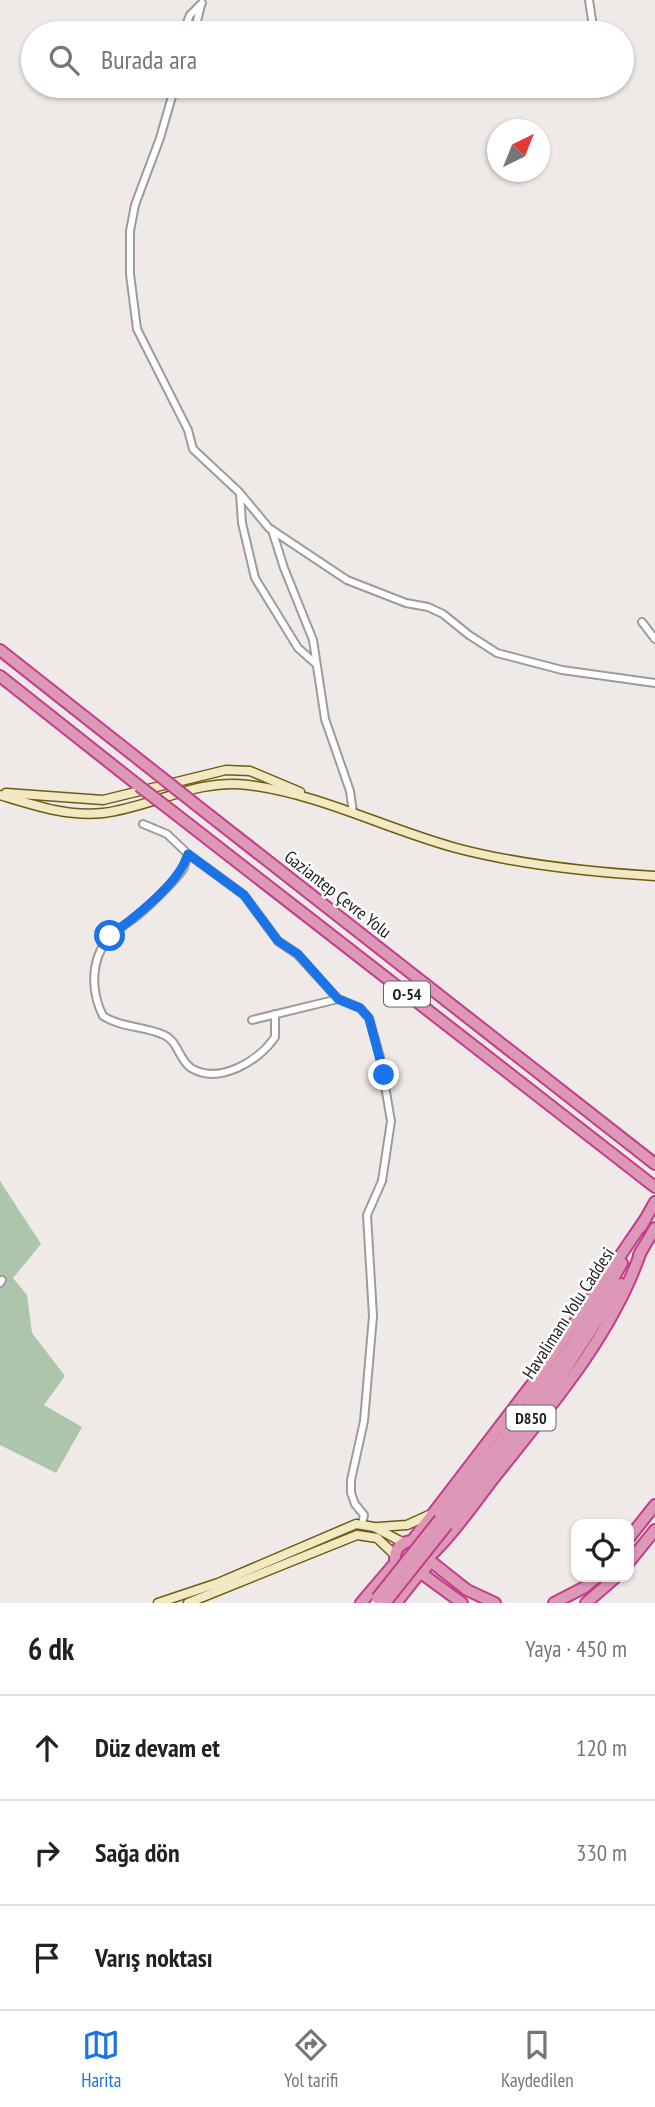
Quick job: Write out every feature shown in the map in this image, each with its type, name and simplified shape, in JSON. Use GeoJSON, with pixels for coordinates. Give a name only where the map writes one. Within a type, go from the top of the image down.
{"type":"FeatureCollection","features":[{"type":"Feature","properties":{"kind":"highway","name":"Gaziantep Çevre Yolu"},"geometry":{"type":"LineString","coordinates":[[0,650],[653,1163]]}},
{"type":"Feature","properties":{"kind":"highway","name":"Gaziantep Çevre Yolu"},"geometry":{"type":"LineString","coordinates":[[0,676],[655,1189]]}},
{"type":"Feature","properties":{"kind":"highway","name":"Havalimanı Yolu Caddesi"},"geometry":{"type":"LineString","coordinates":[[378,1601],[523,1414],[576,1339],[655,1202]]}},
{"type":"Feature","properties":{"kind":"highway","name":"Havalimanı Yolu Caddesi"},"geometry":{"type":"LineString","coordinates":[[440,1518],[554,1387],[655,1228]]}},
{"type":"Feature","properties":{"kind":"highway"},"geometry":{"type":"LineString","coordinates":[[396,1603],[527,1437],[586,1355],[626,1289],[641,1251]]}},
{"type":"Feature","properties":{"kind":"highway"},"geometry":{"type":"LineString","coordinates":[[634,1532],[655,1504]]}},
{"type":"Feature","properties":{"kind":"highway"},"geometry":{"type":"LineString","coordinates":[[361,1603],[395,1559],[398,1547],[440,1518]]}},
{"type":"Feature","properties":{"kind":"highway"},"geometry":{"type":"LineString","coordinates":[[634,1556],[655,1530]]}},
{"type":"Feature","properties":{"kind":"highway"},"geometry":{"type":"LineString","coordinates":[[408,1542],[422,1544],[429,1559],[467,1590],[495,1603]]}},
{"type":"Feature","properties":{"kind":"highway"},"geometry":{"type":"LineString","coordinates":[[395,1559],[399,1570],[406,1574],[420,1573],[462,1603]]}},
{"type":"Feature","properties":{"kind":"highway"},"geometry":{"type":"LineString","coordinates":[[554,1603],[591,1582]]}},
{"type":"Feature","properties":{"kind":"highway"},"geometry":{"type":"LineString","coordinates":[[586,1603],[610,1582]]}},
{"type":"Feature","properties":{"kind":"street"},"geometry":{"type":"LineString","coordinates":[[589,0],[592,21]]}},
{"type":"Feature","properties":{"kind":"street"},"geometry":{"type":"LineString","coordinates":[[188,21],[202,2]]}},
{"type":"Feature","properties":{"kind":"street"},"geometry":{"type":"LineString","coordinates":[[197,21],[202,2]]}},
{"type":"Feature","properties":{"kind":"street"},"geometry":{"type":"LineString","coordinates":[[172,98],[135,205],[130,231],[130,274],[134,318],[188,430],[193,449],[240,492],[254,512],[272,530],[348,580],[443,614],[497,653],[562,670],[655,683]]}},
{"type":"Feature","properties":{"kind":"street"},"geometry":{"type":"LineString","coordinates":[[240,492],[242,523],[255,578],[298,648],[315,663]]}},
{"type":"Feature","properties":{"kind":"street"},"geometry":{"type":"LineString","coordinates":[[272,530],[284,568],[313,639],[328,733],[350,791],[352,813]]}},
{"type":"Feature","properties":{"kind":"street"},"geometry":{"type":"LineString","coordinates":[[642,622],[655,639]]}},
{"type":"Feature","properties":{"kind":"street"},"geometry":{"type":"LineString","coordinates":[[0,794],[103,800],[226,770],[250,771],[274,779],[325,804]]}},
{"type":"Feature","properties":{"kind":"street"},"geometry":{"type":"LineString","coordinates":[[0,794],[59,811],[104,813],[216,784],[234,783],[291,793],[455,848],[501,858],[655,876]]}},
{"type":"Feature","properties":{"kind":"street"},"geometry":{"type":"LineString","coordinates":[[142,824],[167,834],[188,854],[244,895],[278,941],[298,954],[338,999],[360,1008],[369,1018],[380,1057],[391,1121],[382,1181],[367,1215],[373,1316],[364,1420],[351,1480],[351,1493],[364,1516],[362,1524]]}},
{"type":"Feature","properties":{"kind":"street"},"geometry":{"type":"LineString","coordinates":[[188,854],[184,868],[175,878],[136,917],[110,936],[104,945],[96,964],[94,979],[95,995],[103,1016],[127,1026],[169,1037],[190,1067],[214,1074],[236,1068],[264,1049],[275,1037],[275,1014]]}},
{"type":"Feature","properties":{"kind":"street"},"geometry":{"type":"LineString","coordinates":[[252,1020],[338,999]]}},
{"type":"Feature","properties":{"kind":"street"},"geometry":{"type":"LineString","coordinates":[[374,1527],[407,1525],[426,1518],[440,1518]]}},
{"type":"Feature","properties":{"kind":"street"},"geometry":{"type":"LineString","coordinates":[[158,1603],[218,1583],[356,1524],[374,1527],[408,1542]]}},
{"type":"Feature","properties":{"kind":"street"},"geometry":{"type":"LineString","coordinates":[[188,1603],[357,1535],[377,1538],[395,1559]]}},
{"type":"Feature","properties":{"kind":"green space"},"geometry":{"type":"Polygon","coordinates":[[[0,1181],[41,1244],[13,1278],[27,1295],[32,1333],[65,1376],[44,1405],[82,1427],[56,1473],[0,1445],[0,1181]]]}},
{"type":"Feature","properties":{"kind":"route"},"geometry":{"type":"LineString","coordinates":[[110,936],[136,917],[175,878],[184,868],[188,854],[244,895],[278,941],[298,954],[338,999],[360,1008],[369,1018],[384,1075]]}}]}
